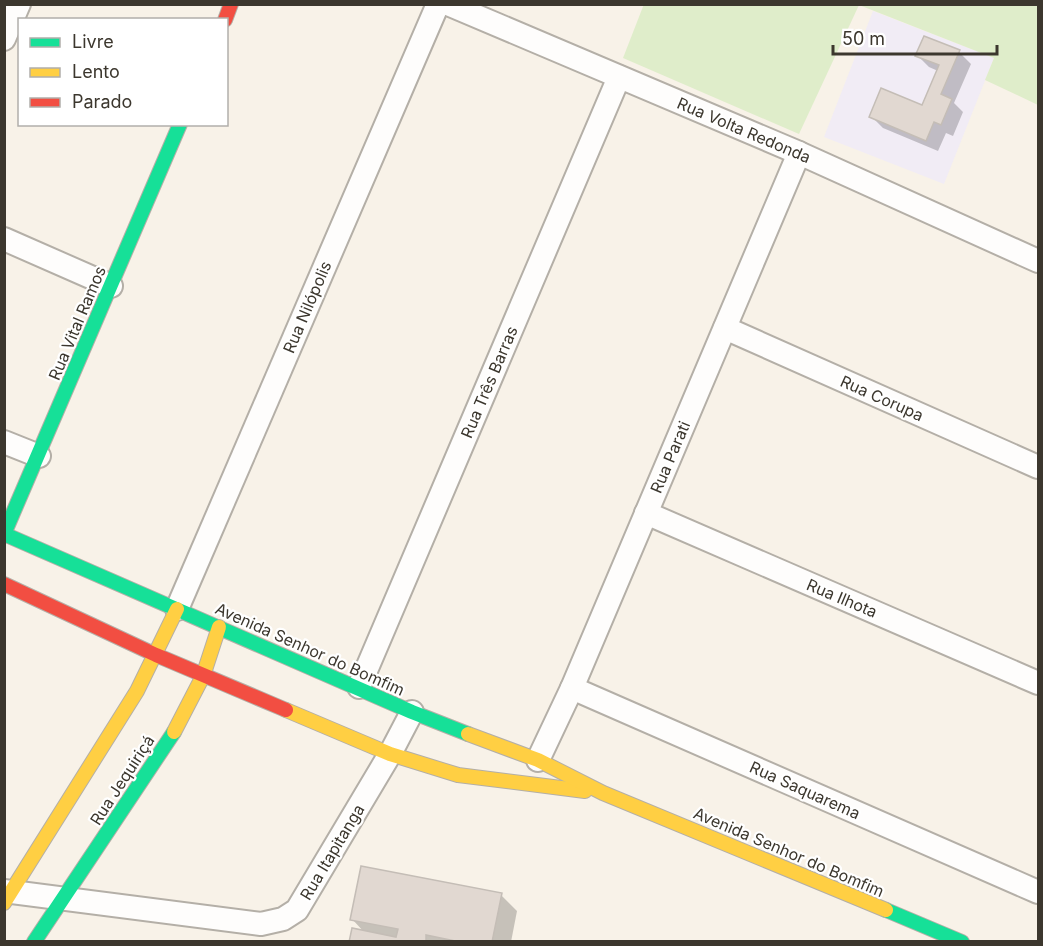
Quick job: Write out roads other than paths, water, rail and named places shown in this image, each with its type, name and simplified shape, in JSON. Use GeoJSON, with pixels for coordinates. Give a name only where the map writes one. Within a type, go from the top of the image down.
{"type":"FeatureCollection","features":[{"type":"Feature","properties":{"kind":"main road","name":"Rua Vital Ramos"},"geometry":{"type":"LineString","coordinates":[[4,534],[179,126]]}},
{"type":"Feature","properties":{"kind":"main road","name":"Avenida Senhor do Bomfim"},"geometry":{"type":"LineString","coordinates":[[4,534],[412,712],[538,760],[603,793],[962,942]]}},
{"type":"Feature","properties":{"kind":"main road","name":"Avenida Senhor do Bomfim"},"geometry":{"type":"LineString","coordinates":[[4,584],[156,656],[390,754],[458,775],[603,793]]}},
{"type":"Feature","properties":{"kind":"main road","name":"Rua Jequiriçá"},"geometry":{"type":"LineString","coordinates":[[7,895],[137,692],[177,609]]}},
{"type":"Feature","properties":{"kind":"main road","name":"Rua Jequiriçá"},"geometry":{"type":"LineString","coordinates":[[34,942],[182,721],[203,676],[219,627]]}},
{"type":"Feature","properties":{"kind":"street"},"geometry":{"type":"LineString","coordinates":[[4,39],[20,4]]}},
{"type":"Feature","properties":{"kind":"street","name":"Rua Nilópolis"},"geometry":{"type":"LineString","coordinates":[[177,609],[438,4]]}},
{"type":"Feature","properties":{"kind":"street","name":"Rua Volta Redonda"},"geometry":{"type":"LineString","coordinates":[[447,4],[799,153],[1038,261]]}},
{"type":"Feature","properties":{"kind":"street","name":"Rua Três Barras"},"geometry":{"type":"LineString","coordinates":[[359,687],[619,77]]}},
{"type":"Feature","properties":{"kind":"street","name":"Rua Parati"},"geometry":{"type":"LineString","coordinates":[[538,760],[572,688],[799,153]]}},
{"type":"Feature","properties":{"kind":"street"},"geometry":{"type":"LineString","coordinates":[[4,239],[111,286]]}},
{"type":"Feature","properties":{"kind":"street","name":"Rua Corupa"},"geometry":{"type":"LineString","coordinates":[[725,328],[1038,467]]}},
{"type":"Feature","properties":{"kind":"street"},"geometry":{"type":"LineString","coordinates":[[4,442],[39,456]]}},
{"type":"Feature","properties":{"kind":"street","name":"Rua Ilhota"},"geometry":{"type":"LineString","coordinates":[[646,513],[1038,683]]}},
{"type":"Feature","properties":{"kind":"street","name":"Rua Saquarema"},"geometry":{"type":"LineString","coordinates":[[572,688],[1038,892]]}},
{"type":"Feature","properties":{"kind":"street","name":"Rua Itapitanga"},"geometry":{"type":"LineString","coordinates":[[7,895],[64,898],[261,924],[283,919],[297,910],[390,754],[412,712]]}}]}
